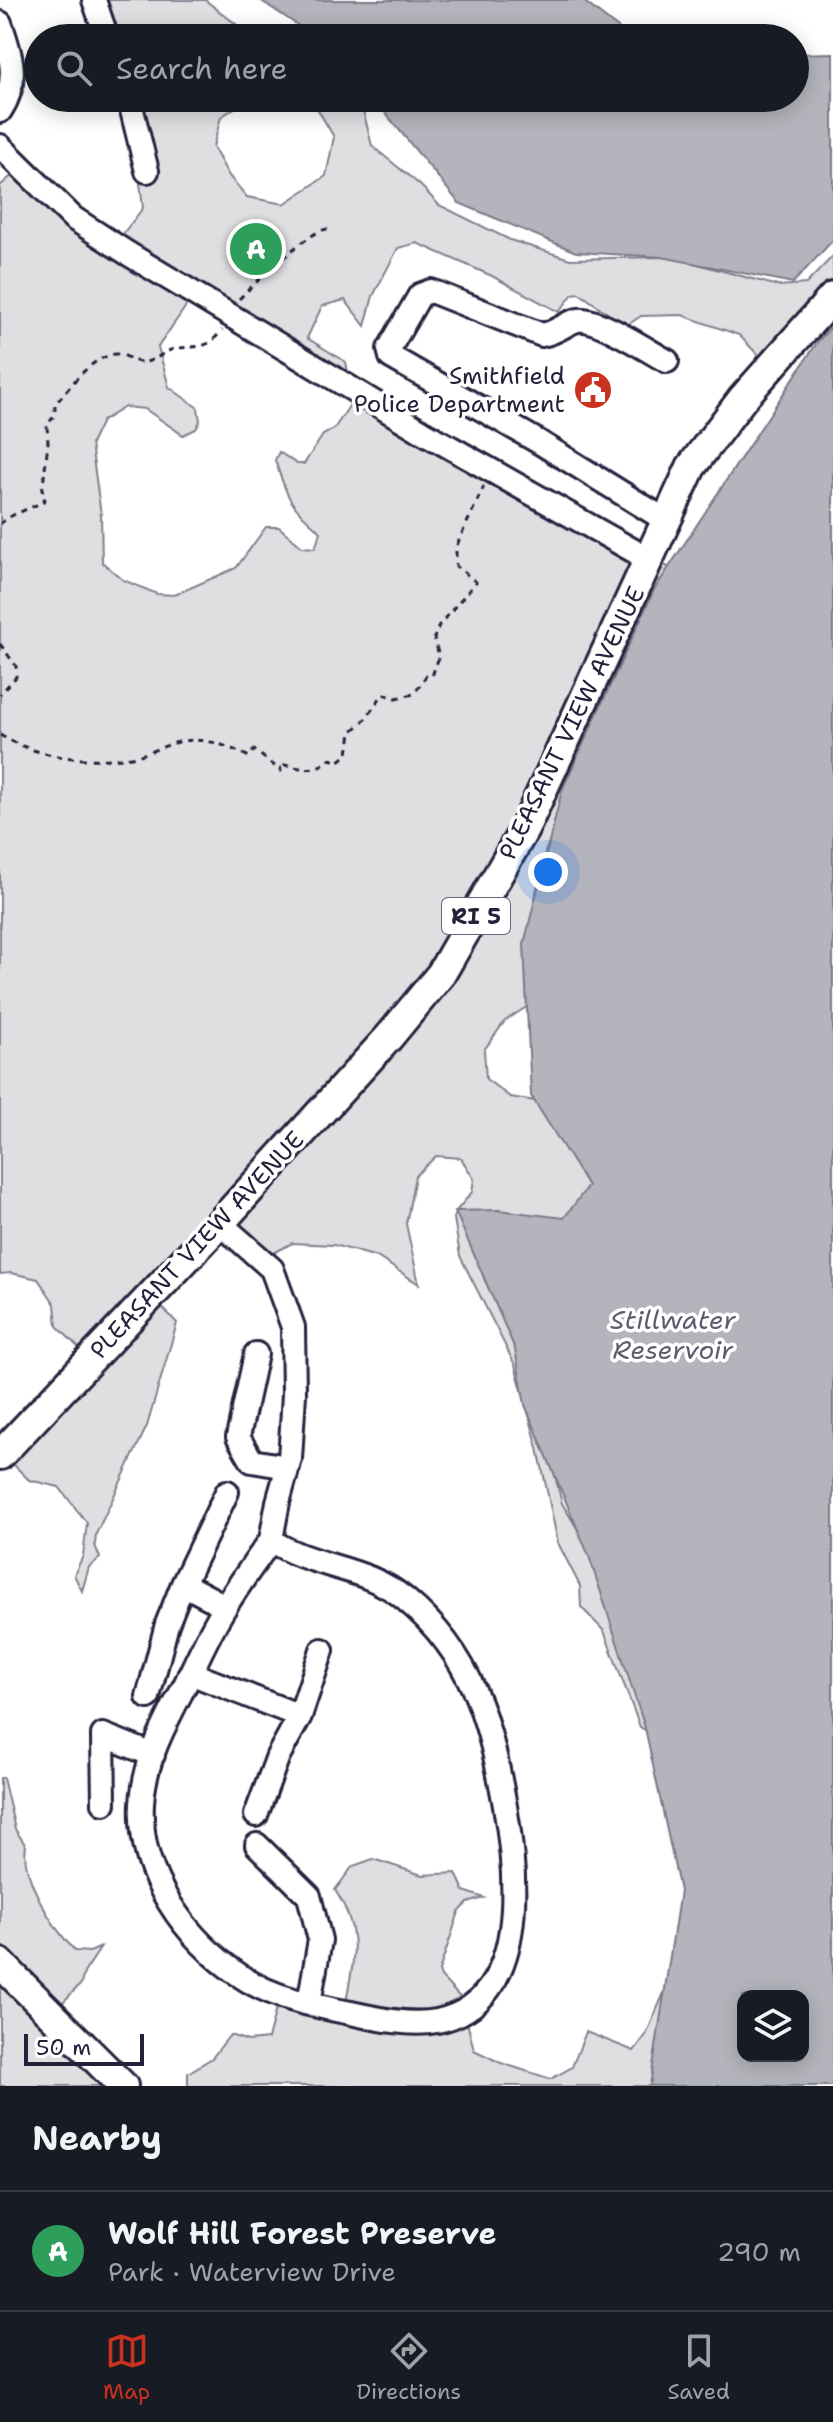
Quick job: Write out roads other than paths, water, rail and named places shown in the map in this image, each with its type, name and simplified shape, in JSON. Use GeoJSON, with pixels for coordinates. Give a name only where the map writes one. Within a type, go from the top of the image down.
{"type":"FeatureCollection","features":[{"type":"Feature","properties":{"kind":"main road","name":"PLEASANT VIEW AVENUE"},"geometry":{"type":"LineString","coordinates":[[0,1455],[220,1223],[389,1037],[441,974],[525,828],[691,467],[743,398],[833,297]]}},
{"type":"Feature","properties":{"kind":"main road"},"geometry":{"type":"LineString","coordinates":[[0,1963],[123,2086]]}},
{"type":"Feature","properties":{"kind":"street"},"geometry":{"type":"LineString","coordinates":[[94,0],[102,24]]}},
{"type":"Feature","properties":{"kind":"street"},"geometry":{"type":"LineString","coordinates":[[0,23],[12,55],[6,65],[10,96],[0,111]]}},
{"type":"Feature","properties":{"kind":"street"},"geometry":{"type":"LineString","coordinates":[[132,112],[147,171]]}},
{"type":"Feature","properties":{"kind":"street"},"geometry":{"type":"LineString","coordinates":[[0,146],[73,218],[228,315],[491,471],[650,560]]}},
{"type":"Feature","properties":{"kind":"street"},"geometry":{"type":"LineString","coordinates":[[667,361],[590,321],[576,320],[558,332],[542,335],[431,291],[420,295],[389,349],[391,357],[539,442],[667,521]]}},
{"type":"Feature","properties":{"kind":"street"},"geometry":{"type":"LineString","coordinates":[[220,1223],[272,1269],[293,1327],[294,1394],[288,1467],[271,1540],[225,1606],[163,1728],[153,1755],[142,1800],[143,1833],[156,1880],[174,1910],[210,1951],[243,1978],[309,2003],[365,2016],[433,2022],[459,2013],[488,1989],[504,1959],[512,1934],[514,1885],[508,1824],[487,1723],[470,1677],[453,1650],[407,1600],[394,1591],[334,1564],[285,1550],[271,1540]]}},
{"type":"Feature","properties":{"kind":"street"},"geometry":{"type":"LineString","coordinates":[[256,1354],[238,1437],[252,1461],[288,1467]]}},
{"type":"Feature","properties":{"kind":"street"},"geometry":{"type":"LineString","coordinates":[[148,1697],[167,1624],[227,1492]]}},
{"type":"Feature","properties":{"kind":"street"},"geometry":{"type":"LineString","coordinates":[[183,1584],[225,1606]]}},
{"type":"Feature","properties":{"kind":"street"},"geometry":{"type":"LineString","coordinates":[[256,1815],[278,1756],[300,1716],[322,1650]]}},
{"type":"Feature","properties":{"kind":"street"},"geometry":{"type":"LineString","coordinates":[[190,1673],[300,1716]]}},
{"type":"Feature","properties":{"kind":"street"},"geometry":{"type":"LineString","coordinates":[[104,1803],[103,1735],[153,1755]]}},
{"type":"Feature","properties":{"kind":"street"},"geometry":{"type":"LineString","coordinates":[[257,1845],[309,1896],[320,1940],[309,2003]]}},
{"type":"Feature","properties":{"kind":"water"},"geometry":{"type":"Polygon","coordinates":[[[260,0],[582,0],[613,24],[296,24],[260,0]]]}},
{"type":"Feature","properties":{"kind":"water"},"geometry":{"type":"Polygon","coordinates":[[[833,53],[833,240],[793,283],[662,257],[576,252],[459,203],[384,112],[809,112],[809,54],[833,53]]]}},
{"type":"Feature","properties":{"kind":"water","name":"Stillwater Reservoir"},"geometry":{"type":"Polygon","coordinates":[[[833,325],[833,2086],[650,2086],[680,1891],[645,1728],[589,1556],[525,1405],[515,1349],[455,1211],[499,1210],[564,1218],[588,1186],[531,1096],[524,944],[562,790],[654,590],[818,341],[833,325]]]}},
{"type":"Feature","properties":{"kind":"place","name":"Wolf Hill Forest Preserve"},"geometry":{"type":"Point","coordinates":[256,249]}},
{"type":"Feature","properties":{"kind":"place","name":"Smithfield Police Department"},"geometry":{"type":"Point","coordinates":[593,390]}}]}
